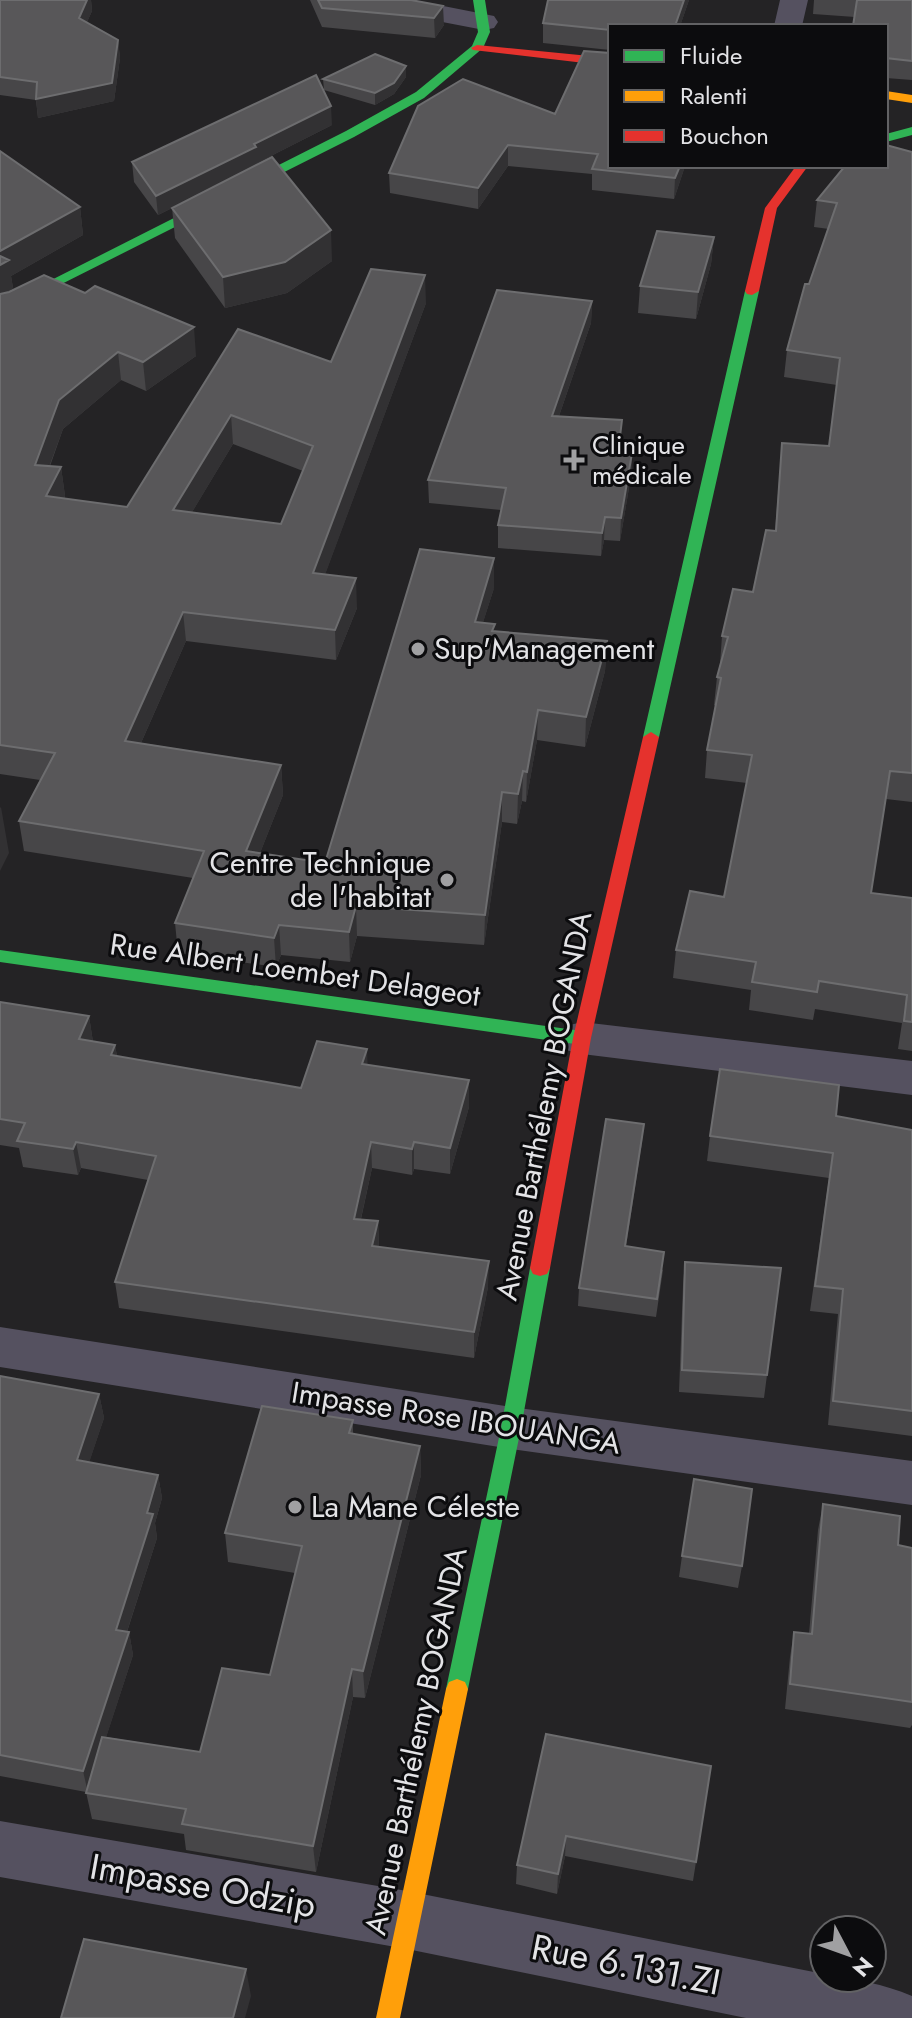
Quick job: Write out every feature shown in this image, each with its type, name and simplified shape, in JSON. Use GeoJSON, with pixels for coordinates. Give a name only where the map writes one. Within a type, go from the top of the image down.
{"type":"FeatureCollection","features":[{"type":"Feature","properties":{"kind":"street"},"geometry":{"type":"LineString","coordinates":[[360,0],[366,8],[411,8],[480,23],[608,61]]}},
{"type":"Feature","properties":{"kind":"street"},"geometry":{"type":"LineString","coordinates":[[788,24],[794,0]]}},
{"type":"Feature","properties":{"kind":"street"},"geometry":{"type":"LineString","coordinates":[[0,311],[394,111],[420,95],[480,23]]}},
{"type":"Feature","properties":{"kind":"street"},"geometry":{"type":"LineString","coordinates":[[888,95],[912,99]]}},
{"type":"Feature","properties":{"kind":"street"},"geometry":{"type":"LineString","coordinates":[[888,137],[912,131]]}},
{"type":"Feature","properties":{"kind":"street"},"geometry":{"type":"LineString","coordinates":[[771,208],[800,171]]}},
{"type":"Feature","properties":{"kind":"street"},"geometry":{"type":"LineString","coordinates":[[765,181],[771,208]]}},
{"type":"Feature","properties":{"kind":"street","name":"Avenue Barthélemy BOGANDA"},"geometry":{"type":"LineString","coordinates":[[388,2018],[511,1428],[582,1038],[771,208]]}},
{"type":"Feature","properties":{"kind":"street","name":"Rue Albert Loembet Delageot"},"geometry":{"type":"LineString","coordinates":[[0,956],[582,1038]]}},
{"type":"Feature","properties":{"kind":"street"},"geometry":{"type":"LineString","coordinates":[[582,1038],[912,1078]]}},
{"type":"Feature","properties":{"kind":"street","name":"Impasse Rose IBOUANGA"},"geometry":{"type":"LineString","coordinates":[[0,1347],[511,1428],[912,1483]]}},
{"type":"Feature","properties":{"kind":"street","name":"Impasse Odzip"},"geometry":{"type":"LineString","coordinates":[[0,1849],[407,1920]]}},
{"type":"Feature","properties":{"kind":"street","name":"Rue 6.131.ZI"},"geometry":{"type":"LineString","coordinates":[[407,1920],[893,2018]]}},
{"type":"Feature","properties":{"kind":"building"},"geometry":{"type":"Polygon","coordinates":[[[0,0],[87,0],[79,18],[118,40],[112,83],[36,99],[37,82],[0,77],[0,0]]]}},
{"type":"Feature","properties":{"kind":"building"},"geometry":{"type":"Polygon","coordinates":[[[318,0],[411,0],[443,6],[434,18],[322,8],[318,0]]]}},
{"type":"Feature","properties":{"kind":"building"},"geometry":{"type":"Polygon","coordinates":[[[548,0],[684,0],[676,24],[608,24],[608,30],[543,23],[548,0]]]}},
{"type":"Feature","properties":{"kind":"building"},"geometry":{"type":"Polygon","coordinates":[[[857,0],[912,0],[912,61],[888,58],[888,24],[853,24],[857,0]]]}},
{"type":"Feature","properties":{"kind":"building"},"geometry":{"type":"Polygon","coordinates":[[[584,51],[608,53],[608,168],[679,168],[675,178],[592,169],[598,154],[508,145],[478,188],[389,173],[418,106],[463,79],[555,114],[584,51]]]}},
{"type":"Feature","properties":{"kind":"building"},"geometry":{"type":"Polygon","coordinates":[[[375,54],[406,66],[394,83],[375,93],[323,79],[375,54]]]}},
{"type":"Feature","properties":{"kind":"building"},"geometry":{"type":"Polygon","coordinates":[[[316,75],[331,106],[156,196],[132,162],[316,75]]]}},
{"type":"Feature","properties":{"kind":"building"},"geometry":{"type":"Polygon","coordinates":[[[888,146],[912,152],[912,773],[890,771],[871,893],[912,898],[912,1022],[904,1021],[907,995],[819,981],[817,992],[752,982],[756,962],[676,950],[690,891],[724,897],[752,755],[707,750],[721,678],[717,677],[728,637],[722,636],[733,589],[753,592],[766,530],[776,531],[782,443],[829,446],[840,358],[787,350],[805,284],[809,284],[837,203],[817,200],[843,168],[888,168],[888,146]]]}},
{"type":"Feature","properties":{"kind":"building"},"geometry":{"type":"Polygon","coordinates":[[[0,151],[80,207],[0,251],[0,151]]]}},
{"type":"Feature","properties":{"kind":"building"},"geometry":{"type":"Polygon","coordinates":[[[272,157],[331,230],[285,262],[223,277],[172,208],[272,157]]]}},
{"type":"Feature","properties":{"kind":"building"},"geometry":{"type":"Polygon","coordinates":[[[657,231],[714,237],[698,292],[640,286],[657,231]]]}},
{"type":"Feature","properties":{"kind":"building"},"geometry":{"type":"Polygon","coordinates":[[[0,256],[9,260],[0,265],[0,256]]]}},
{"type":"Feature","properties":{"kind":"building"},"geometry":{"type":"Polygon","coordinates":[[[371,269],[425,275],[313,573],[356,578],[335,630],[183,612],[125,741],[281,765],[246,851],[325,863],[420,549],[494,558],[475,622],[495,624],[492,631],[607,641],[586,717],[538,710],[527,772],[523,771],[518,794],[502,792],[485,915],[356,906],[349,932],[279,925],[274,938],[175,923],[204,851],[19,821],[55,753],[0,745],[0,294],[44,275],[85,293],[95,286],[194,327],[143,362],[118,352],[59,400],[35,465],[61,467],[46,496],[127,507],[238,329],[331,362],[371,269]],[[231,415],[173,510],[281,524],[313,446],[231,415]]]}},
{"type":"Feature","properties":{"kind":"building"},"geometry":{"type":"Polygon","coordinates":[[[497,290],[592,301],[552,416],[622,420],[618,453],[632,453],[621,518],[605,517],[602,533],[498,525],[506,488],[428,480],[497,290]]]}},
{"type":"Feature","properties":{"kind":"building"},"geometry":{"type":"Polygon","coordinates":[[[0,1002],[89,1016],[79,1039],[115,1045],[111,1055],[301,1088],[317,1041],[367,1049],[362,1064],[469,1080],[450,1148],[414,1142],[412,1149],[371,1142],[354,1219],[378,1221],[372,1246],[489,1261],[474,1332],[115,1282],[156,1156],[76,1142],[73,1149],[17,1141],[25,1123],[0,1119],[0,1002]]]}},
{"type":"Feature","properties":{"kind":"building"},"geometry":{"type":"Polygon","coordinates":[[[720,1069],[839,1085],[836,1116],[912,1130],[912,1411],[833,1401],[843,1289],[815,1286],[833,1153],[710,1136],[720,1069]]]}},
{"type":"Feature","properties":{"kind":"building"},"geometry":{"type":"Polygon","coordinates":[[[606,1119],[644,1124],[625,1246],[664,1252],[657,1299],[579,1288],[606,1119]]]}},
{"type":"Feature","properties":{"kind":"building"},"geometry":{"type":"Polygon","coordinates":[[[685,1262],[781,1268],[767,1375],[682,1370],[685,1262]]]}},
{"type":"Feature","properties":{"kind":"building"},"geometry":{"type":"Polygon","coordinates":[[[0,1376],[99,1394],[77,1460],[158,1475],[147,1513],[153,1514],[116,1630],[129,1632],[83,1771],[0,1755],[0,1376]]]}},
{"type":"Feature","properties":{"kind":"building"},"geometry":{"type":"Polygon","coordinates":[[[262,1406],[353,1420],[349,1433],[420,1446],[363,1671],[352,1669],[313,1846],[182,1824],[186,1809],[86,1793],[102,1737],[200,1752],[222,1668],[270,1675],[302,1546],[225,1533],[262,1406]]]}},
{"type":"Feature","properties":{"kind":"building"},"geometry":{"type":"Polygon","coordinates":[[[694,1479],[752,1489],[742,1566],[682,1556],[694,1479]]]}},
{"type":"Feature","properties":{"kind":"building"},"geometry":{"type":"Polygon","coordinates":[[[823,1504],[900,1516],[898,1545],[912,1548],[912,1702],[790,1684],[794,1632],[812,1634],[823,1504]]]}},
{"type":"Feature","properties":{"kind":"building"},"geometry":{"type":"Polygon","coordinates":[[[546,1734],[711,1766],[696,1862],[566,1836],[558,1874],[517,1865],[546,1734]]]}},
{"type":"Feature","properties":{"kind":"building"},"geometry":{"type":"Polygon","coordinates":[[[84,1939],[246,1969],[233,2018],[61,2018],[84,1939]]]}},
{"type":"Feature","properties":{"kind":"traffic: fast"},"geometry":{"type":"LineString","coordinates":[[0,311],[350,134],[420,95],[477,48],[484,32],[479,0]]}},
{"type":"Feature","properties":{"kind":"traffic: fast"},"geometry":{"type":"LineString","coordinates":[[888,137],[912,131]]}},
{"type":"Feature","properties":{"kind":"traffic: fast"},"geometry":{"type":"LineString","coordinates":[[651,737],[752,291]]}},
{"type":"Feature","properties":{"kind":"traffic: fast"},"geometry":{"type":"LineString","coordinates":[[0,956],[582,1038]]}},
{"type":"Feature","properties":{"kind":"traffic: fast"},"geometry":{"type":"LineString","coordinates":[[457,1689],[511,1428],[540,1268]]}},
{"type":"Feature","properties":{"kind":"traffic: slow"},"geometry":{"type":"LineString","coordinates":[[888,95],[912,99]]}},
{"type":"Feature","properties":{"kind":"traffic: slow"},"geometry":{"type":"LineString","coordinates":[[388,2018],[457,1689]]}},
{"type":"Feature","properties":{"kind":"traffic: jam"},"geometry":{"type":"LineString","coordinates":[[477,48],[608,62]]}},
{"type":"Feature","properties":{"kind":"traffic: jam"},"geometry":{"type":"LineString","coordinates":[[752,291],[771,208],[801,168]]}},
{"type":"Feature","properties":{"kind":"traffic: jam"},"geometry":{"type":"LineString","coordinates":[[540,1268],[582,1038],[651,737]]}},
{"type":"Feature","properties":{"kind":"place","name":"Clinique médicale"},"geometry":{"type":"Point","coordinates":[574,460]}},
{"type":"Feature","properties":{"kind":"place","name":"Sup'Management"},"geometry":{"type":"Point","coordinates":[418,649]}},
{"type":"Feature","properties":{"kind":"place","name":"Centre Technique de l'habitat"},"geometry":{"type":"Point","coordinates":[447,880]}},
{"type":"Feature","properties":{"kind":"place","name":"La Mane Céleste"},"geometry":{"type":"Point","coordinates":[295,1507]}}]}
